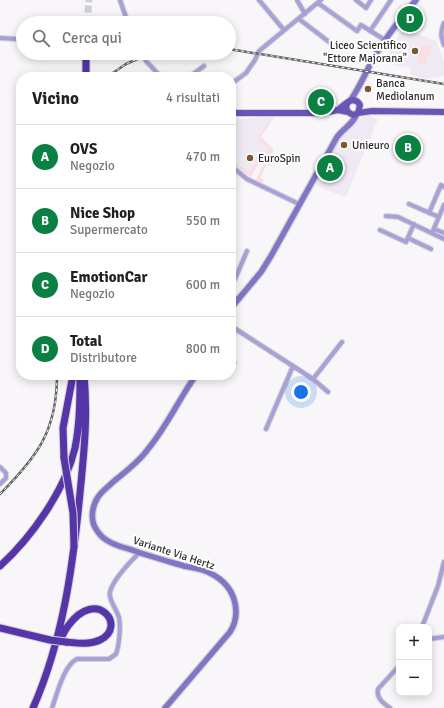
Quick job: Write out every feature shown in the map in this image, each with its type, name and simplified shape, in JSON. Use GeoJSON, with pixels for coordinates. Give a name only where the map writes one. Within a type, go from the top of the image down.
{"type":"FeatureCollection","features":[{"type":"Feature","properties":{"kind":"highway"},"geometry":{"type":"LineString","coordinates":[[86,60],[86,72]]}},
{"type":"Feature","properties":{"kind":"highway"},"geometry":{"type":"LineString","coordinates":[[72,380],[64,428],[64,458],[71,500],[74,546]]}},
{"type":"Feature","properties":{"kind":"highway"},"geometry":{"type":"LineString","coordinates":[[0,566],[31,531],[62,482],[71,460],[77,437],[80,380]]}},
{"type":"Feature","properties":{"kind":"highway"},"geometry":{"type":"LineString","coordinates":[[55,650],[74,546],[87,414],[84,380]]}},
{"type":"Feature","properties":{"kind":"highway"},"geometry":{"type":"LineString","coordinates":[[0,628],[50,640],[66,642],[82,643],[93,642],[101,639],[107,634],[111,624],[109,616],[98,608],[90,609],[82,613],[68,626],[55,650],[33,708]]}},
{"type":"Feature","properties":{"kind":"main road"},"geometry":{"type":"LineString","coordinates":[[338,110],[349,101],[354,100],[366,109],[372,111]]}},
{"type":"Feature","properties":{"kind":"main road"},"geometry":{"type":"LineString","coordinates":[[349,101],[346,107],[353,113]]}},
{"type":"Feature","properties":{"kind":"main road"},"geometry":{"type":"LineString","coordinates":[[353,113],[360,108],[359,103]]}},
{"type":"Feature","properties":{"kind":"main road"},"geometry":{"type":"LineString","coordinates":[[236,113],[322,113],[338,110],[353,113],[372,111],[444,112]]}},
{"type":"Feature","properties":{"kind":"street"},"geometry":{"type":"LineString","coordinates":[[120,0],[126,16]]}},
{"type":"Feature","properties":{"kind":"street"},"geometry":{"type":"LineString","coordinates":[[259,0],[284,30]]}},
{"type":"Feature","properties":{"kind":"street"},"geometry":{"type":"LineString","coordinates":[[297,0],[305,14]]}},
{"type":"Feature","properties":{"kind":"street"},"geometry":{"type":"LineString","coordinates":[[356,0],[366,8],[371,0]]}},
{"type":"Feature","properties":{"kind":"street"},"geometry":{"type":"LineString","coordinates":[[370,31],[391,0]]}},
{"type":"Feature","properties":{"kind":"street"},"geometry":{"type":"LineString","coordinates":[[349,101],[358,90],[372,61],[385,40],[415,0]]}},
{"type":"Feature","properties":{"kind":"street"},"geometry":{"type":"LineString","coordinates":[[236,80],[246,73],[259,51],[300,19],[320,1],[357,31],[361,25],[385,40]]}},
{"type":"Feature","properties":{"kind":"street"},"geometry":{"type":"LineString","coordinates":[[300,19],[337,48]]}},
{"type":"Feature","properties":{"kind":"street"},"geometry":{"type":"LineString","coordinates":[[444,24],[440,36],[444,45]]}},
{"type":"Feature","properties":{"kind":"street"},"geometry":{"type":"LineString","coordinates":[[0,38],[16,39]]}},
{"type":"Feature","properties":{"kind":"street"},"geometry":{"type":"LineString","coordinates":[[146,60],[156,72]]}},
{"type":"Feature","properties":{"kind":"street"},"geometry":{"type":"LineString","coordinates":[[196,72],[204,66]]}},
{"type":"Feature","properties":{"kind":"street"},"geometry":{"type":"LineString","coordinates":[[358,90],[359,103]]}},
{"type":"Feature","properties":{"kind":"street"},"geometry":{"type":"LineString","coordinates":[[236,302],[268,262],[337,137],[351,124],[353,113]]}},
{"type":"Feature","properties":{"kind":"street"},"geometry":{"type":"LineString","coordinates":[[236,171],[247,179],[300,204]]}},
{"type":"Feature","properties":{"kind":"street"},"geometry":{"type":"LineString","coordinates":[[429,213],[441,185],[444,187]]}},
{"type":"Feature","properties":{"kind":"street"},"geometry":{"type":"LineString","coordinates":[[409,204],[439,217]]}},
{"type":"Feature","properties":{"kind":"street"},"geometry":{"type":"LineString","coordinates":[[433,231],[444,205]]}},
{"type":"Feature","properties":{"kind":"street"},"geometry":{"type":"LineString","coordinates":[[386,216],[398,217],[444,234]]}},
{"type":"Feature","properties":{"kind":"street"},"geometry":{"type":"LineString","coordinates":[[380,230],[406,242],[414,224]]}},
{"type":"Feature","properties":{"kind":"street"},"geometry":{"type":"LineString","coordinates":[[433,231],[444,239]]}},
{"type":"Feature","properties":{"kind":"street"},"geometry":{"type":"LineString","coordinates":[[408,238],[432,249]]}},
{"type":"Feature","properties":{"kind":"street"},"geometry":{"type":"LineString","coordinates":[[236,277],[247,251]]}},
{"type":"Feature","properties":{"kind":"street"},"geometry":{"type":"LineString","coordinates":[[236,329],[313,379],[328,392]]}},
{"type":"Feature","properties":{"kind":"street"},"geometry":{"type":"LineString","coordinates":[[313,379],[342,342]]}},
{"type":"Feature","properties":{"kind":"street"},"geometry":{"type":"LineString","coordinates":[[266,429],[293,366]]}},
{"type":"Feature","properties":{"kind":"street","name":"Variante Via Hertz"},"geometry":{"type":"LineString","coordinates":[[165,708],[230,632],[235,620],[236,606],[232,594],[223,582],[209,573],[138,554],[115,545],[103,537],[96,529],[93,523],[92,513],[98,496],[135,464],[148,449],[166,424],[193,380]]}},
{"type":"Feature","properties":{"kind":"street"},"geometry":{"type":"LineString","coordinates":[[0,467],[6,473],[6,478],[0,484]]}},
{"type":"Feature","properties":{"kind":"street"},"geometry":{"type":"LineString","coordinates":[[52,708],[66,670],[72,661],[76,658],[109,659],[116,654],[118,649],[119,619],[110,596],[110,592],[120,574],[138,554]]}},
{"type":"Feature","properties":{"kind":"street"},"geometry":{"type":"LineString","coordinates":[[423,624],[438,586],[444,562]]}},
{"type":"Feature","properties":{"kind":"street"},"geometry":{"type":"LineString","coordinates":[[432,639],[444,637]]}},
{"type":"Feature","properties":{"kind":"street"},"geometry":{"type":"LineString","coordinates":[[390,708],[382,702],[377,692],[396,669]]}},
{"type":"Feature","properties":{"kind":"shaded area","name":"Liceo Scientifico \"Ettore Majorana\""},"geometry":{"type":"Polygon","coordinates":[[[403,28],[436,41],[444,62],[444,76],[428,79],[410,75],[410,68],[384,63],[403,28]]]}},
{"type":"Feature","properties":{"kind":"shaded area"},"geometry":{"type":"Polygon","coordinates":[[[423,44],[432,47],[425,65],[416,62],[423,44]]]}},
{"type":"Feature","properties":{"kind":"shaded area"},"geometry":{"type":"Polygon","coordinates":[[[367,115],[378,119],[346,197],[323,189],[314,183],[343,133],[355,125],[358,120],[367,115]]]}},
{"type":"Feature","properties":{"kind":"shaded area"},"geometry":{"type":"Polygon","coordinates":[[[275,116],[261,137],[274,150],[267,161],[261,159],[251,177],[236,164],[236,120],[275,116]]]}},
{"type":"Feature","properties":{"kind":"shaded area"},"geometry":{"type":"Polygon","coordinates":[[[269,121],[271,121],[261,137],[274,150],[267,161],[272,163],[271,166],[267,164],[260,178],[264,180],[263,183],[256,180],[265,160],[261,159],[251,177],[236,166],[236,163],[249,172],[261,154],[264,157],[269,149],[258,138],[269,121]]]}},
{"type":"Feature","properties":{"kind":"tunnel"},"geometry":{"type":"LineString","coordinates":[[88,16],[89,0]]}},
{"type":"Feature","properties":{"kind":"railway"},"geometry":{"type":"LineString","coordinates":[[236,50],[444,84]]}},
{"type":"Feature","properties":{"kind":"railway"},"geometry":{"type":"LineString","coordinates":[[114,72],[135,60]]}},
{"type":"Feature","properties":{"kind":"railway"},"geometry":{"type":"LineString","coordinates":[[0,494],[25,467],[43,441],[49,427],[53,411],[57,380]]}},
{"type":"Feature","properties":{"kind":"place","name":"Total"},"geometry":{"type":"Point","coordinates":[410,19]}},
{"type":"Feature","properties":{"kind":"place","name":"Liceo Scientifico \"Ettore Majorana\""},"geometry":{"type":"Point","coordinates":[415,51]}},
{"type":"Feature","properties":{"kind":"place","name":"Banca Mediolanum"},"geometry":{"type":"Point","coordinates":[368,89]}},
{"type":"Feature","properties":{"kind":"place","name":"EmotionCar"},"geometry":{"type":"Point","coordinates":[321,102]}},
{"type":"Feature","properties":{"kind":"place","name":"Unieuro"},"geometry":{"type":"Point","coordinates":[344,145]}},
{"type":"Feature","properties":{"kind":"place","name":"Nice Shop"},"geometry":{"type":"Point","coordinates":[408,148]}},
{"type":"Feature","properties":{"kind":"place","name":"EuroSpin"},"geometry":{"type":"Point","coordinates":[250,158]}},
{"type":"Feature","properties":{"kind":"place","name":"OVS"},"geometry":{"type":"Point","coordinates":[330,168]}}]}
